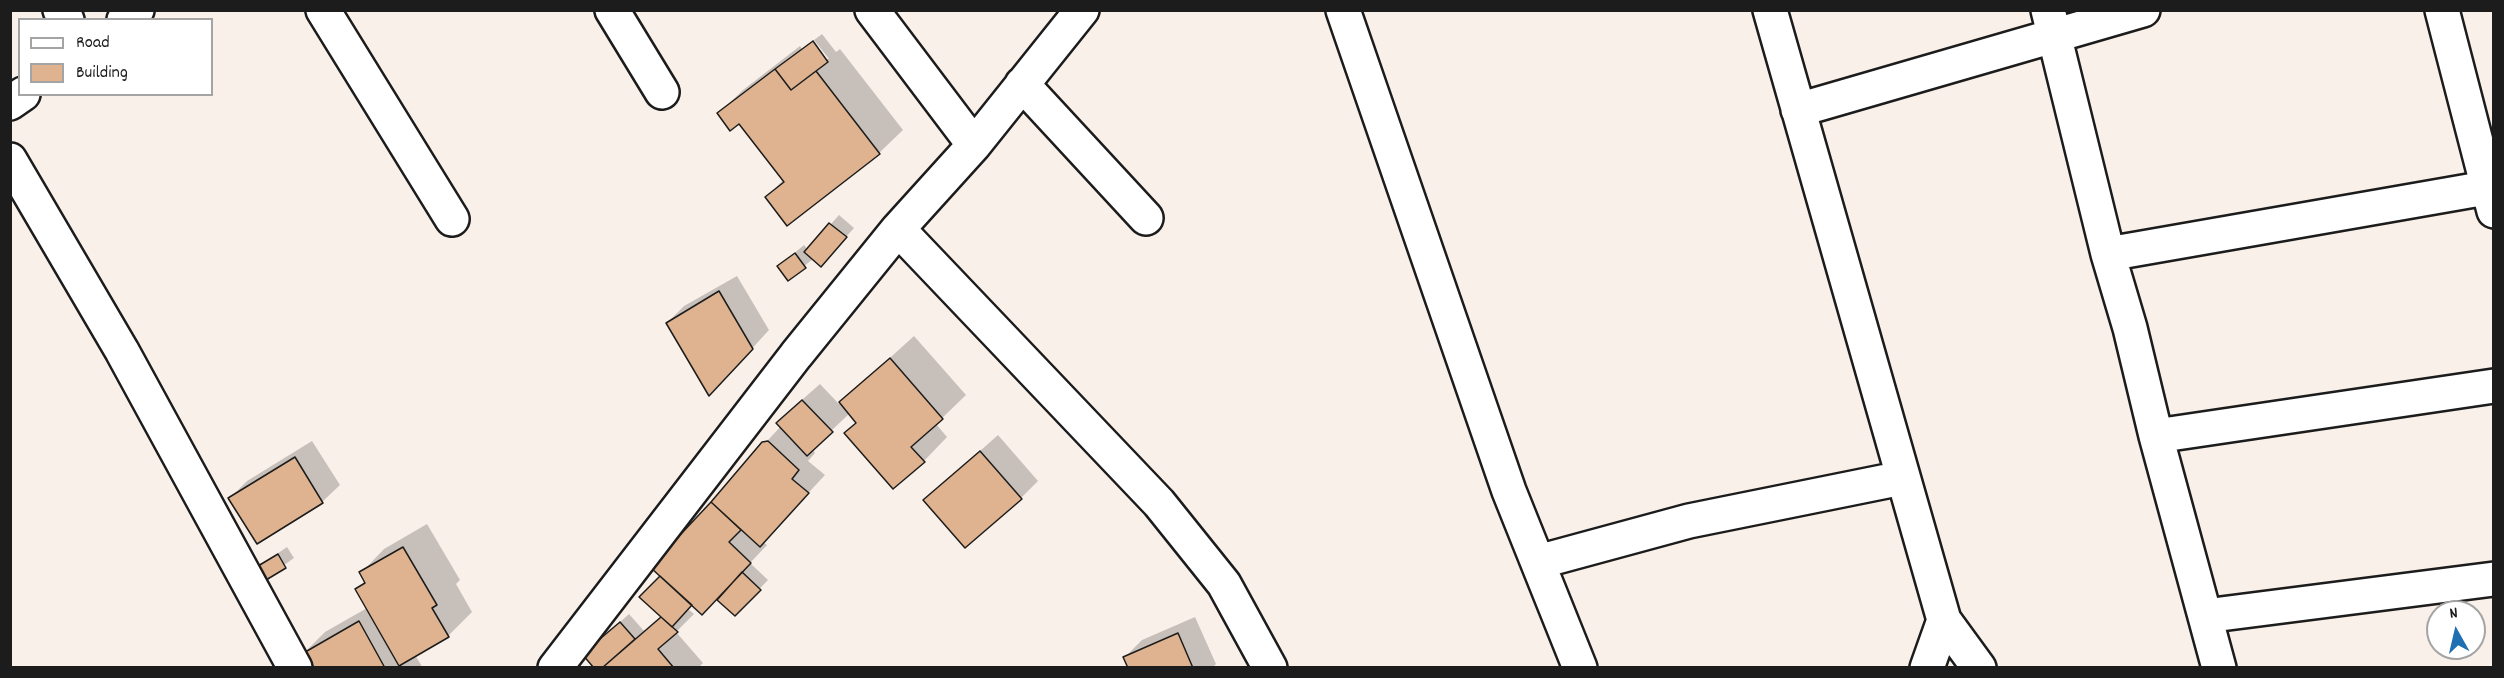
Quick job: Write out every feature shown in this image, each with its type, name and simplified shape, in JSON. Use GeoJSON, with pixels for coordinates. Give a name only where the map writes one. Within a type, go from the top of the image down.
{"type":"FeatureCollection","features":[{"type":"Feature","properties":{"kind":"street"},"geometry":{"type":"LineString","coordinates":[[323,10],[452,219]]}},
{"type":"Feature","properties":{"kind":"street"},"geometry":{"type":"LineString","coordinates":[[612,10],[662,92]]}},
{"type":"Feature","properties":{"kind":"street"},"geometry":{"type":"LineString","coordinates":[[872,10],[974,145]]}},
{"type":"Feature","properties":{"kind":"street"},"geometry":{"type":"LineString","coordinates":[[559,666],[796,355],[898,229],[974,145],[1082,10]]}},
{"type":"Feature","properties":{"kind":"street"},"geometry":{"type":"LineString","coordinates":[[1343,10],[1509,491],[1580,668]]}},
{"type":"Feature","properties":{"kind":"street"},"geometry":{"type":"LineString","coordinates":[[1770,10],[1944,620],[1979,668]]}},
{"type":"Feature","properties":{"kind":"street"},"geometry":{"type":"LineString","coordinates":[[1798,110],[2051,23],[2143,10]]}},
{"type":"Feature","properties":{"kind":"street"},"geometry":{"type":"LineString","coordinates":[[2108,254],[2490,199],[2482,109],[2442,10]]}},
{"type":"Feature","properties":{"kind":"street"},"geometry":{"type":"LineString","coordinates":[[2051,23],[2108,254],[2130,328],[2156,436],[2219,668]]}},
{"type":"Feature","properties":{"kind":"street"},"geometry":{"type":"LineString","coordinates":[[1022,84],[1146,218]]}},
{"type":"Feature","properties":{"kind":"street"},"geometry":{"type":"LineString","coordinates":[[10,160],[122,351],[295,668]]}},
{"type":"Feature","properties":{"kind":"street"},"geometry":{"type":"LineString","coordinates":[[898,229],[1159,503],[1224,584],[1270,668]]}},
{"type":"Feature","properties":{"kind":"street"},"geometry":{"type":"LineString","coordinates":[[2156,436],[2493,386]]}},
{"type":"Feature","properties":{"kind":"street"},"geometry":{"type":"LineString","coordinates":[[1538,562],[1699,519],[1902,478]]}},
{"type":"Feature","properties":{"kind":"street"},"geometry":{"type":"LineString","coordinates":[[2205,616],[2493,579]]}},
{"type":"Feature","properties":{"kind":"street"},"geometry":{"type":"LineString","coordinates":[[1927,668],[1944,620]]}},
{"type":"Feature","properties":{"kind":"building"},"geometry":{"type":"Polygon","coordinates":[[[813,41],[828,62],[791,90],[775,69],[813,41]]]}},
{"type":"Feature","properties":{"kind":"building"},"geometry":{"type":"Polygon","coordinates":[[[775,69],[791,90],[816,71],[880,154],[787,226],[765,197],[784,182],[739,124],[730,131],[717,113],[775,69]]]}},
{"type":"Feature","properties":{"kind":"building"},"geometry":{"type":"Polygon","coordinates":[[[829,223],[847,237],[821,267],[804,252],[829,223]]]}},
{"type":"Feature","properties":{"kind":"building"},"geometry":{"type":"Polygon","coordinates":[[[795,253],[806,268],[788,281],[777,266],[795,253]]]}},
{"type":"Feature","properties":{"kind":"building"},"geometry":{"type":"Polygon","coordinates":[[[719,291],[753,349],[709,396],[666,323],[719,291]]]}},
{"type":"Feature","properties":{"kind":"building"},"geometry":{"type":"Polygon","coordinates":[[[890,358],[943,419],[911,447],[925,462],[893,489],[844,433],[856,423],[839,402],[890,358]]]}},
{"type":"Feature","properties":{"kind":"building"},"geometry":{"type":"Polygon","coordinates":[[[802,400],[833,432],[807,456],[776,423],[802,400]]]}},
{"type":"Feature","properties":{"kind":"building"},"geometry":{"type":"Polygon","coordinates":[[[768,441],[799,470],[792,479],[809,493],[760,547],[711,502],[762,442],[768,441]]]}},
{"type":"Feature","properties":{"kind":"building"},"geometry":{"type":"Polygon","coordinates":[[[980,451],[1022,499],[965,548],[923,500],[980,451]]]}},
{"type":"Feature","properties":{"kind":"building"},"geometry":{"type":"Polygon","coordinates":[[[295,457],[323,503],[257,544],[228,498],[295,457]]]}},
{"type":"Feature","properties":{"kind":"building"},"geometry":{"type":"Polygon","coordinates":[[[711,502],[741,530],[729,542],[751,563],[702,615],[650,567],[711,502]]]}},
{"type":"Feature","properties":{"kind":"building"},"geometry":{"type":"Polygon","coordinates":[[[403,547],[437,605],[432,608],[449,637],[399,666],[355,589],[365,583],[359,572],[403,547]]]}},
{"type":"Feature","properties":{"kind":"building"},"geometry":{"type":"Polygon","coordinates":[[[278,554],[286,568],[261,583],[253,569],[278,554]]]}},
{"type":"Feature","properties":{"kind":"building"},"geometry":{"type":"Polygon","coordinates":[[[742,572],[761,590],[735,616],[717,600],[742,572]]]}},
{"type":"Feature","properties":{"kind":"building"},"geometry":{"type":"Polygon","coordinates":[[[660,576],[692,605],[672,627],[639,597],[660,576]]]}},
{"type":"Feature","properties":{"kind":"building"},"geometry":{"type":"Polygon","coordinates":[[[661,617],[678,632],[658,649],[674,668],[602,668],[661,617]]]}},
{"type":"Feature","properties":{"kind":"building"},"geometry":{"type":"Polygon","coordinates":[[[359,621],[385,668],[307,668],[300,655],[359,621]]]}},
{"type":"Feature","properties":{"kind":"building"},"geometry":{"type":"Polygon","coordinates":[[[620,622],[635,639],[602,668],[594,668],[582,654],[620,622]]]}},
{"type":"Feature","properties":{"kind":"building"},"geometry":{"type":"Polygon","coordinates":[[[1178,633],[1193,668],[1128,668],[1123,657],[1178,633]]]}}]}
